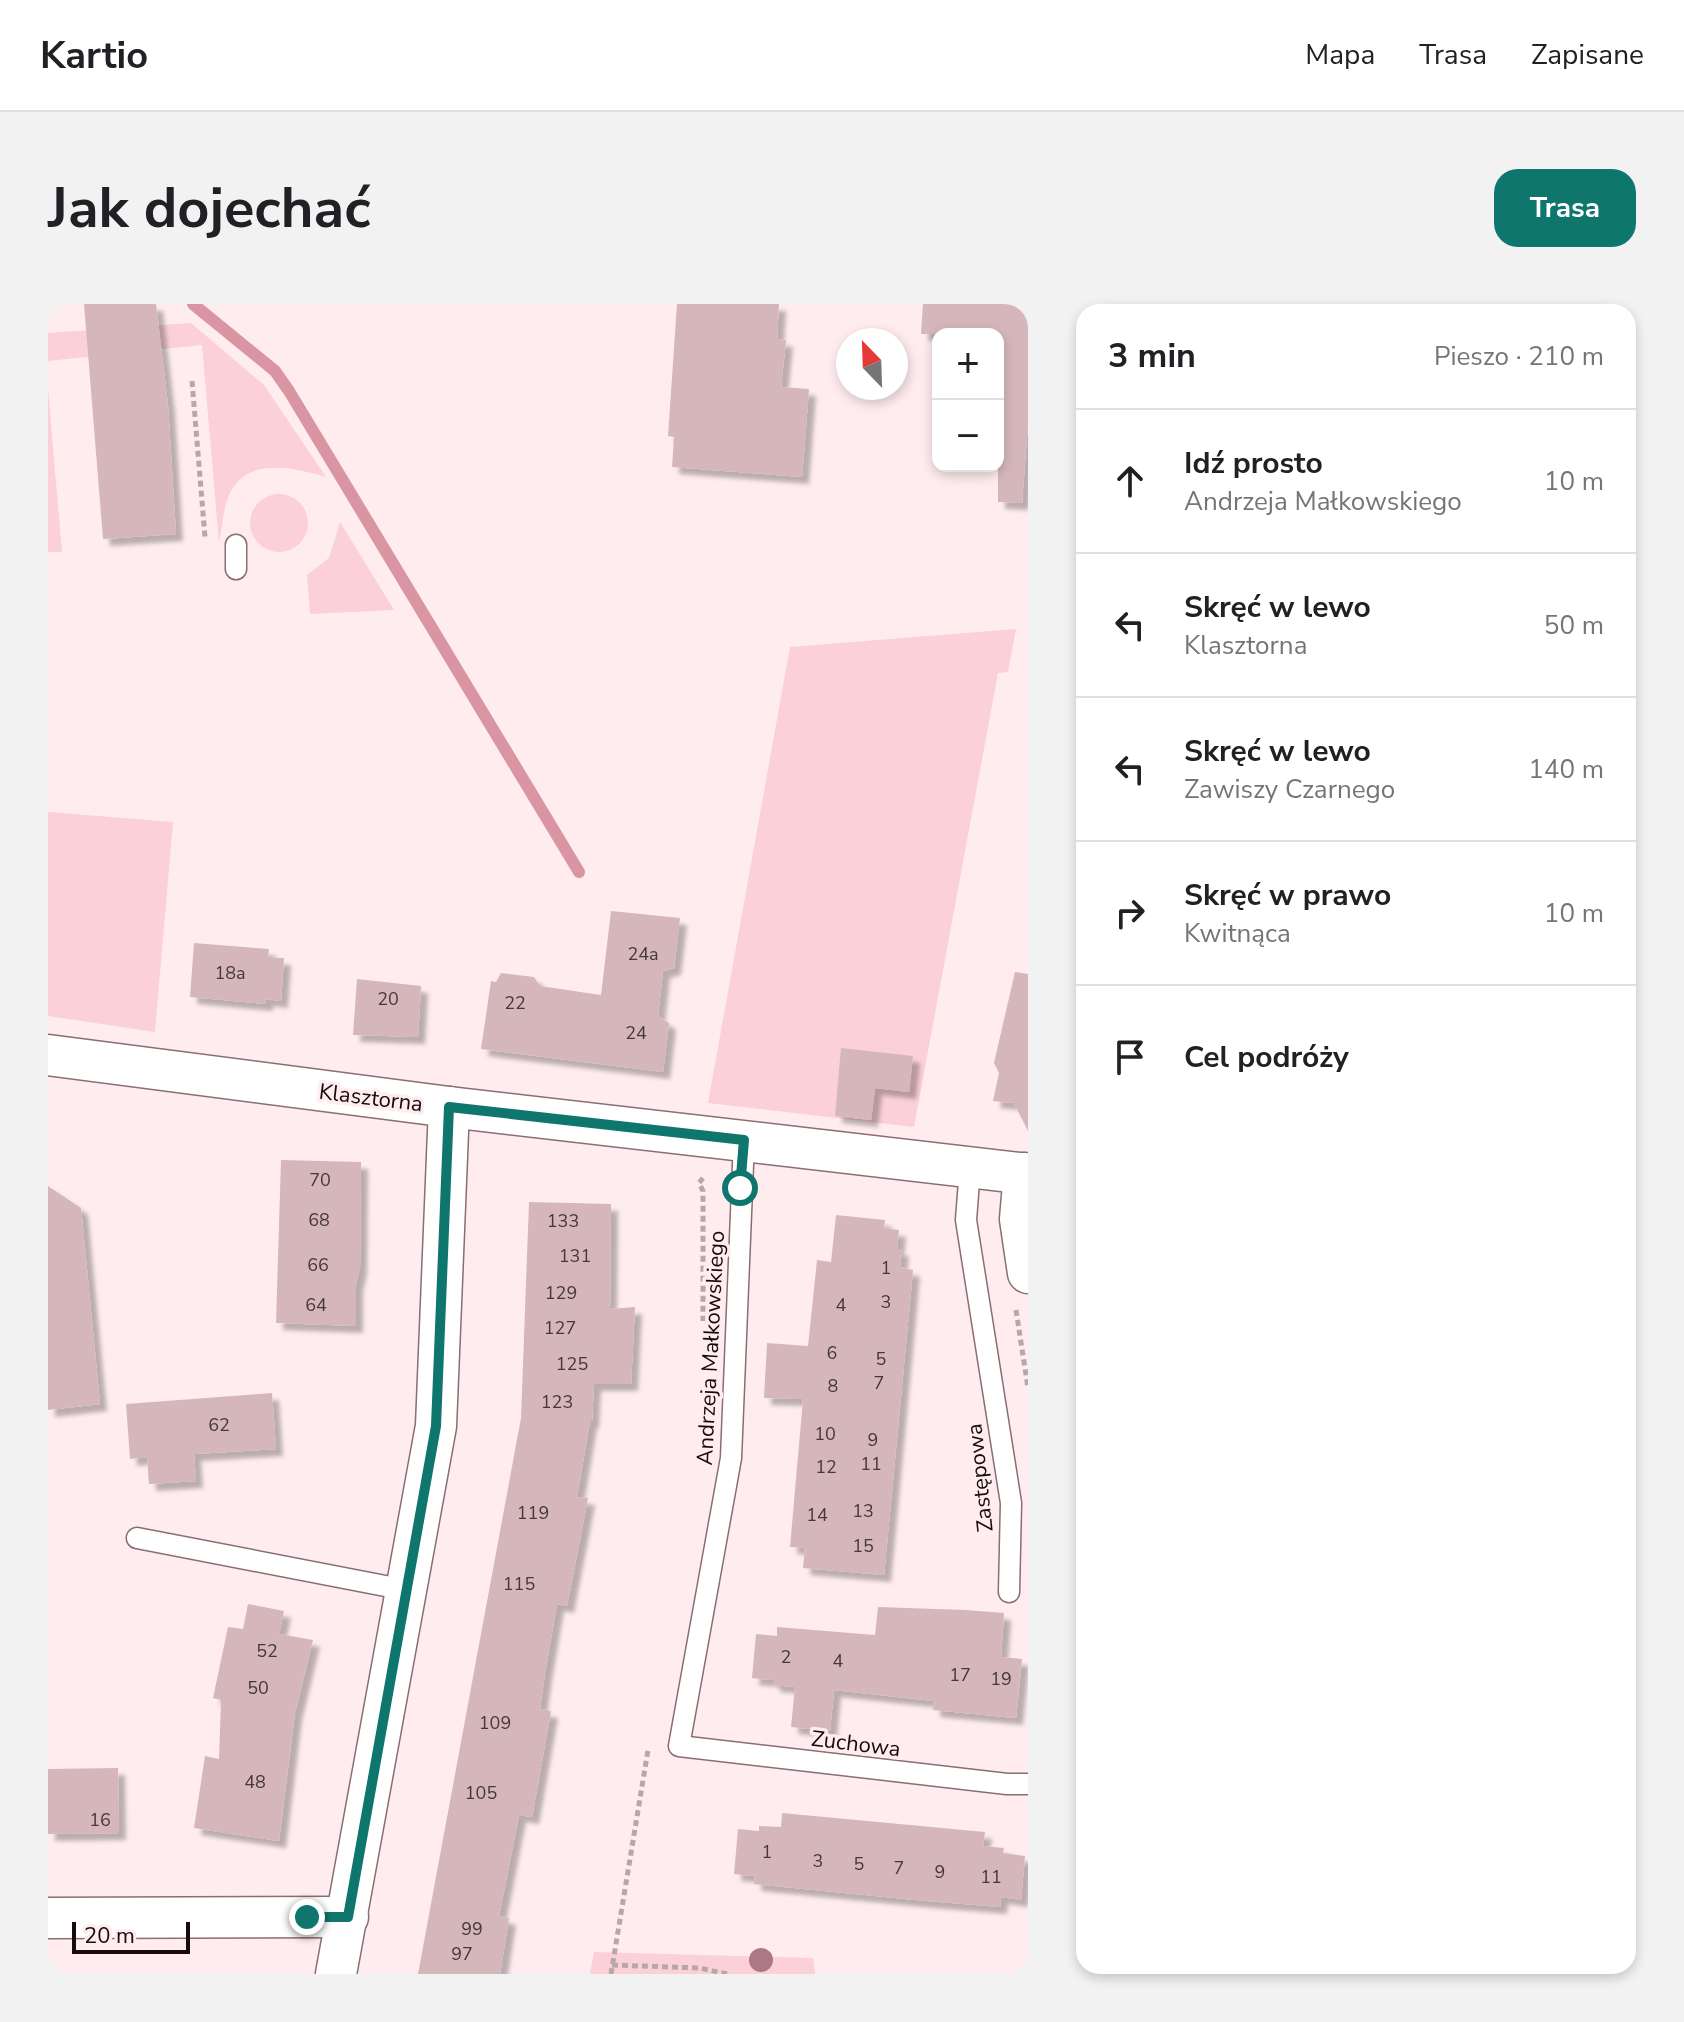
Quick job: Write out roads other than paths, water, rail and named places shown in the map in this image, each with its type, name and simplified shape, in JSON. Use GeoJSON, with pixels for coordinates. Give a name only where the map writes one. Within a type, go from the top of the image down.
{"type":"FeatureCollection","features":[{"type":"Feature","properties":{"kind":"street","name":"Klasztorna"},"geometry":{"type":"LineString","coordinates":[[48,1055],[449,1107],[1026,1173]]}},
{"type":"Feature","properties":{"kind":"street"},"geometry":{"type":"LineString","coordinates":[[336,1974],[436,1426],[449,1107]]}},
{"type":"Feature","properties":{"kind":"street"},"geometry":{"type":"LineString","coordinates":[[1026,1173],[1020,1219],[1028,1273]]}},
{"type":"Feature","properties":{"kind":"street"},"geometry":{"type":"LineString","coordinates":[[48,1918],[348,1917]]}},
{"type":"Feature","properties":{"kind":"lane"},"geometry":{"type":"LineString","coordinates":[[236,545],[236,569]]}},
{"type":"Feature","properties":{"kind":"lane","name":"Andrzeja Małkowskiego"},"geometry":{"type":"LineString","coordinates":[[679,1746],[731,1458],[744,1140]]}},
{"type":"Feature","properties":{"kind":"lane","name":"Zastępowa"},"geometry":{"type":"LineString","coordinates":[[970,1168],[966,1220],[1011,1503],[1009,1592]]}},
{"type":"Feature","properties":{"kind":"lane"},"geometry":{"type":"LineString","coordinates":[[137,1538],[406,1590]]}},
{"type":"Feature","properties":{"kind":"lane","name":"Zuchowa"},"geometry":{"type":"LineString","coordinates":[[679,1746],[1028,1784]]}},
{"type":"Feature","properties":{"kind":"waterway"},"geometry":{"type":"LineString","coordinates":[[193,304],[275,371],[289,391],[579,872]]}}]}
